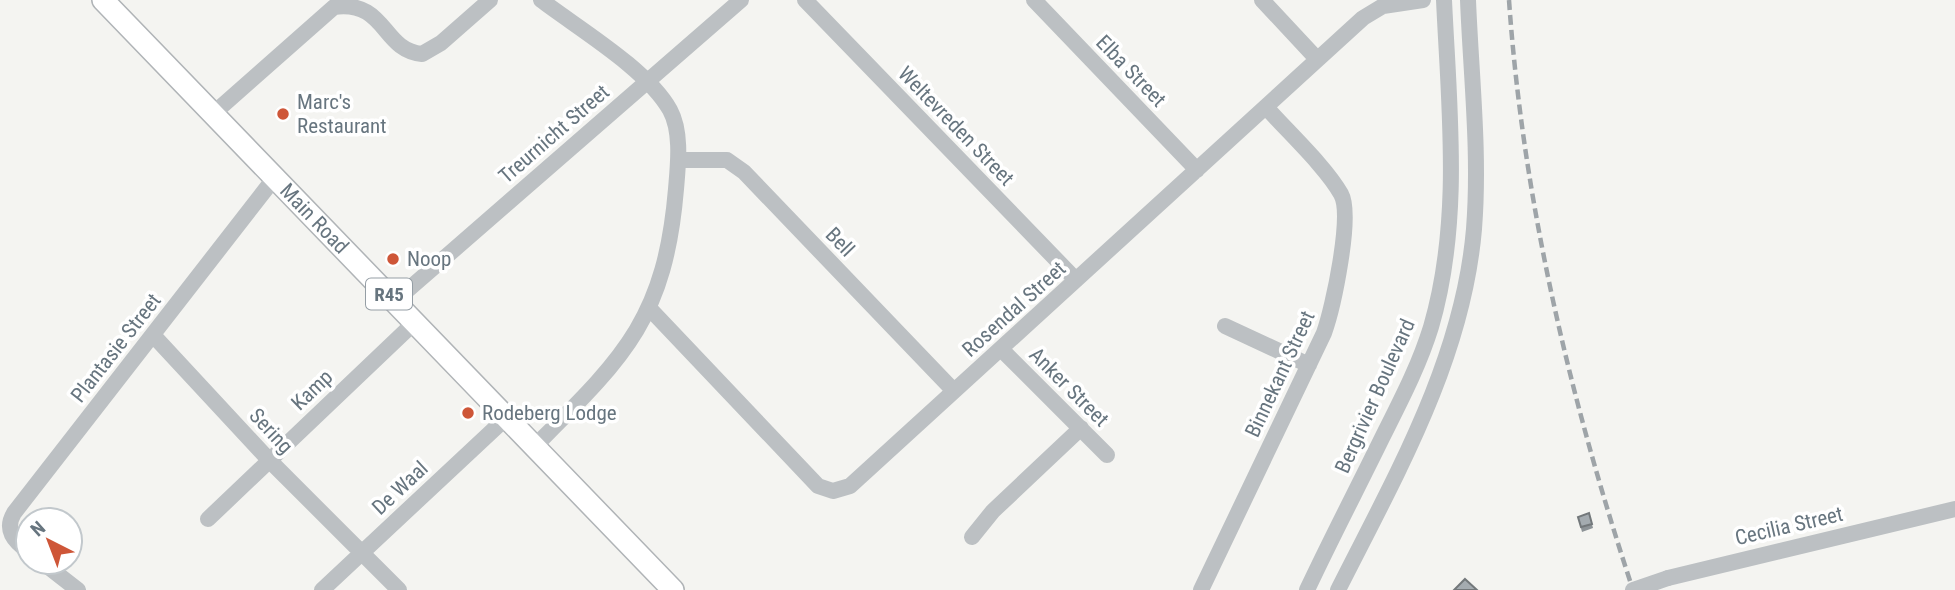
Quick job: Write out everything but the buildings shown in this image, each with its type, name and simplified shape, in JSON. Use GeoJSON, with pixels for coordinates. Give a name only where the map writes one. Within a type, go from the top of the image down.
{"type":"FeatureCollection","features":[{"type":"Feature","properties":{"kind":"main road","name":"Main Road"},"geometry":{"type":"LineString","coordinates":[[103,0],[276,176],[673,590]]}},
{"type":"Feature","properties":{"kind":"street"},"geometry":{"type":"LineString","coordinates":[[214,113],[334,7],[347,3],[369,8],[405,49],[422,54],[441,43],[490,0]]}},
{"type":"Feature","properties":{"kind":"street"},"geometry":{"type":"LineString","coordinates":[[535,446],[610,370],[650,309],[672,235],[679,160],[671,112],[648,80],[541,0]]}},
{"type":"Feature","properties":{"kind":"street","name":"Treurnicht Street"},"geometry":{"type":"LineString","coordinates":[[395,301],[741,0]]}},
{"type":"Feature","properties":{"kind":"street","name":"Weltevreden Street"},"geometry":{"type":"LineString","coordinates":[[805,0],[1076,280]]}},
{"type":"Feature","properties":{"kind":"street","name":"Elba Street"},"geometry":{"type":"LineString","coordinates":[[1034,0],[1197,170]]}},
{"type":"Feature","properties":{"kind":"street"},"geometry":{"type":"LineString","coordinates":[[1262,0],[1317,59]]}},
{"type":"Feature","properties":{"kind":"street","name":"Rosendal Street"},"geometry":{"type":"LineString","coordinates":[[650,309],[825,490],[841,491],[850,486],[1002,349],[1317,59],[1373,11],[1383,6],[1423,0],[1469,4]]}},
{"type":"Feature","properties":{"kind":"street","name":"Bergrivier Boulevard"},"geometry":{"type":"LineString","coordinates":[[1309,585],[1411,379],[1431,326],[1441,286],[1451,162],[1444,0]]}},
{"type":"Feature","properties":{"kind":"street"},"geometry":{"type":"LineString","coordinates":[[1309,585],[1336,590],[1420,420],[1448,356],[1460,316],[1470,263],[1476,192],[1469,4]]}},
{"type":"Feature","properties":{"kind":"street","name":"Binnekant Street"},"geometry":{"type":"LineString","coordinates":[[1201,590],[1324,333],[1335,299],[1345,207],[1338,189],[1266,107]]}},
{"type":"Feature","properties":{"kind":"street","name":"Bell"},"geometry":{"type":"LineString","coordinates":[[679,160],[727,160],[744,172],[954,391]]}},
{"type":"Feature","properties":{"kind":"street","name":"Plantasie Street"},"geometry":{"type":"LineString","coordinates":[[19,506],[276,176]]}},
{"type":"Feature","properties":{"kind":"street","name":"Kamp"},"geometry":{"type":"LineString","coordinates":[[208,519],[415,322]]}},
{"type":"Feature","properties":{"kind":"street"},"geometry":{"type":"LineString","coordinates":[[1225,326],[1309,365]]}},
{"type":"Feature","properties":{"kind":"street","name":"Sering"},"geometry":{"type":"LineString","coordinates":[[153,335],[269,460],[398,590]]}},
{"type":"Feature","properties":{"kind":"street","name":"Anker Street"},"geometry":{"type":"LineString","coordinates":[[1002,349],[1107,455]]}},
{"type":"Feature","properties":{"kind":"street","name":"De Waal"},"geometry":{"type":"LineString","coordinates":[[323,590],[507,417]]}},
{"type":"Feature","properties":{"kind":"street"},"geometry":{"type":"LineString","coordinates":[[972,537],[993,511],[1080,428]]}},
{"type":"Feature","properties":{"kind":"street","name":"Cecilia Street"},"geometry":{"type":"LineString","coordinates":[[1633,590],[1668,578],[1955,509]]}},
{"type":"Feature","properties":{"kind":"street","name":"Plantasie Street"},"geometry":{"type":"LineString","coordinates":[[14,513],[8,526],[14,534]]}},
{"type":"Feature","properties":{"kind":"street"},"geometry":{"type":"LineString","coordinates":[[60,576],[78,590]]}},
{"type":"Feature","properties":{"kind":"railway"},"geometry":{"type":"LineString","coordinates":[[1509,0],[1525,150],[1553,299],[1589,446],[1633,590]]}},
{"type":"Feature","properties":{"kind":"place","name":"Marc's Restaurant"},"geometry":{"type":"Point","coordinates":[283,114]}},
{"type":"Feature","properties":{"kind":"place","name":"Noop"},"geometry":{"type":"Point","coordinates":[393,259]}},
{"type":"Feature","properties":{"kind":"place","name":"Rodeberg Lodge"},"geometry":{"type":"Point","coordinates":[468,413]}}]}
